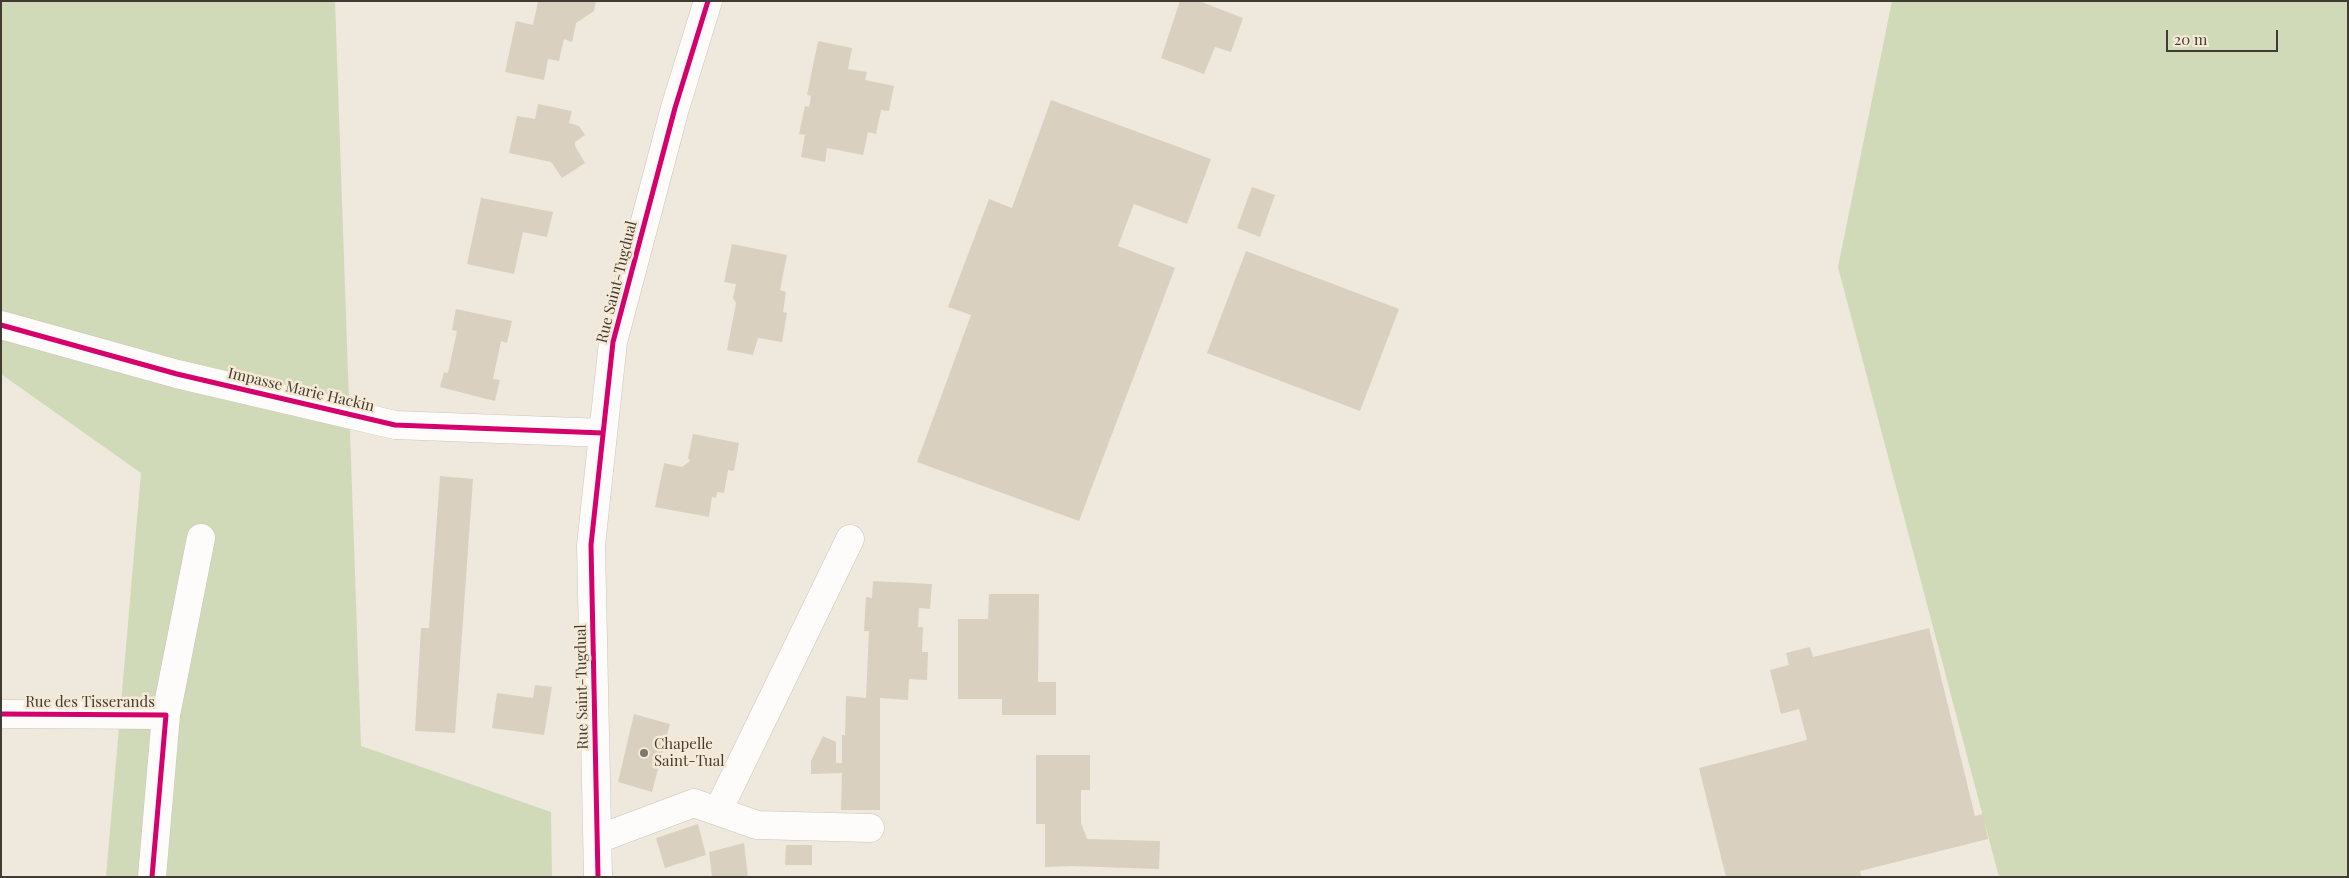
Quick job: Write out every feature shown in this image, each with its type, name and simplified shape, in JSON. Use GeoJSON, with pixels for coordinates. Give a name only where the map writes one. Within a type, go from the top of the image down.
{"type":"FeatureCollection","features":[{"type":"Feature","properties":{"kind":"street","name":"Rue Saint-Tugdual"},"geometry":{"type":"LineString","coordinates":[[598,877],[591,545],[613,342],[675,108],[708,1]]}},
{"type":"Feature","properties":{"kind":"street","name":"Impasse Marie Hackin"},"geometry":{"type":"LineString","coordinates":[[1,325],[177,374],[395,425],[603,433]]}},
{"type":"Feature","properties":{"kind":"street"},"geometry":{"type":"LineString","coordinates":[[166,715],[201,538]]}},
{"type":"Feature","properties":{"kind":"street"},"geometry":{"type":"LineString","coordinates":[[718,811],[850,539]]}},
{"type":"Feature","properties":{"kind":"street","name":"Rue des Tisserands"},"geometry":{"type":"LineString","coordinates":[[1,714],[166,715],[152,877]]}},
{"type":"Feature","properties":{"kind":"street"},"geometry":{"type":"LineString","coordinates":[[598,840],[694,803],[757,825],[870,828]]}},
{"type":"Feature","properties":{"kind":"green space"},"geometry":{"type":"Polygon","coordinates":[[[1,1],[335,1],[361,746],[551,812],[552,877],[106,877],[141,473],[1,374],[1,1]]]}},
{"type":"Feature","properties":{"kind":"green space"},"geometry":{"type":"Polygon","coordinates":[[[1892,1],[2348,1],[2348,877],[1999,877],[1838,267],[1892,1]]]}},
{"type":"Feature","properties":{"kind":"building"},"geometry":{"type":"Polygon","coordinates":[[[538,1],[596,1],[594,11],[576,23],[572,42],[564,39],[559,61],[548,59],[544,80],[505,72],[516,21],[533,25],[538,1]]]}},
{"type":"Feature","properties":{"kind":"building"},"geometry":{"type":"Polygon","coordinates":[[[1180,1],[1199,1],[1243,18],[1231,52],[1215,47],[1204,74],[1161,58],[1180,1]]]}},
{"type":"Feature","properties":{"kind":"building"},"geometry":{"type":"Polygon","coordinates":[[[818,41],[852,48],[848,69],[867,72],[865,80],[894,86],[889,111],[881,110],[876,134],[868,132],[863,155],[827,148],[825,162],[801,157],[805,135],[799,134],[805,106],[809,107],[811,96],[807,95],[818,41]]]}},
{"type":"Feature","properties":{"kind":"building"},"geometry":{"type":"Polygon","coordinates":[[[1051,100],[1211,159],[1187,224],[1134,204],[1118,246],[1175,268],[1079,521],[917,462],[971,315],[948,307],[989,199],[1012,208],[1051,100]]]}},
{"type":"Feature","properties":{"kind":"building"},"geometry":{"type":"Polygon","coordinates":[[[538,104],[572,111],[569,123],[579,126],[585,135],[575,142],[575,146],[585,163],[562,178],[551,162],[509,153],[517,116],[535,119],[538,104]]]}},
{"type":"Feature","properties":{"kind":"building"},"geometry":{"type":"Polygon","coordinates":[[[1252,187],[1275,195],[1260,237],[1237,228],[1252,187]]]}},
{"type":"Feature","properties":{"kind":"building"},"geometry":{"type":"Polygon","coordinates":[[[481,198],[553,212],[547,237],[523,232],[514,274],[467,264],[481,198]]]}},
{"type":"Feature","properties":{"kind":"building"},"geometry":{"type":"Polygon","coordinates":[[[732,244],[787,255],[780,290],[786,292],[783,312],[787,313],[782,342],[758,338],[753,355],[727,350],[736,303],[733,298],[736,284],[724,282],[732,244]]]}},
{"type":"Feature","properties":{"kind":"building"},"geometry":{"type":"Polygon","coordinates":[[[1246,251],[1399,309],[1360,411],[1207,353],[1246,251]]]}},
{"type":"Feature","properties":{"kind":"building"},"geometry":{"type":"Polygon","coordinates":[[[456,309],[512,321],[507,343],[501,341],[493,379],[500,380],[495,401],[440,387],[444,372],[448,373],[457,331],[452,330],[456,309]]]}},
{"type":"Feature","properties":{"kind":"building"},"geometry":{"type":"Polygon","coordinates":[[[693,434],[739,443],[734,471],[728,470],[724,493],[717,492],[716,498],[712,497],[709,517],[655,507],[664,463],[682,467],[690,461],[688,458],[693,434]]]}},
{"type":"Feature","properties":{"kind":"building"},"geometry":{"type":"Polygon","coordinates":[[[440,476],[473,479],[455,733],[415,731],[421,628],[429,628],[440,476]]]}},
{"type":"Feature","properties":{"kind":"building"},"geometry":{"type":"Polygon","coordinates":[[[873,581],[932,584],[930,609],[919,608],[918,627],[923,627],[922,652],[928,652],[927,680],[909,679],[908,700],[880,698],[880,810],[841,810],[842,773],[811,774],[811,761],[823,736],[836,742],[836,763],[842,763],[842,735],[845,735],[846,696],[866,698],[869,631],[864,631],[866,597],[872,598],[873,581]]]}},
{"type":"Feature","properties":{"kind":"building"},"geometry":{"type":"Polygon","coordinates":[[[989,594],[1039,594],[1038,682],[1056,682],[1056,715],[1002,715],[1002,699],[958,699],[958,619],[988,619],[989,594]]]}},
{"type":"Feature","properties":{"kind":"building"},"geometry":{"type":"Polygon","coordinates":[[[1929,628],[1975,816],[1983,814],[1988,839],[1860,871],[1861,877],[1726,877],[1699,768],[1807,740],[1799,709],[1781,714],[1770,670],[1789,665],[1786,653],[1810,647],[1813,657],[1929,628]]]}},
{"type":"Feature","properties":{"kind":"building"},"geometry":{"type":"Polygon","coordinates":[[[535,685],[552,687],[544,735],[492,728],[497,693],[533,698],[535,685]]]}},
{"type":"Feature","properties":{"kind":"building","name":"Chapelle Saint-Tual"},"geometry":{"type":"Polygon","coordinates":[[[634,714],[670,724],[652,792],[618,782],[634,714]]]}},
{"type":"Feature","properties":{"kind":"building"},"geometry":{"type":"Polygon","coordinates":[[[1036,755],[1090,755],[1090,790],[1081,790],[1081,823],[1087,839],[1160,841],[1159,869],[1045,867],[1045,824],[1036,824],[1036,755]]]}},
{"type":"Feature","properties":{"kind":"building"},"geometry":{"type":"Polygon","coordinates":[[[698,824],[706,855],[665,868],[656,838],[698,824]]]}},
{"type":"Feature","properties":{"kind":"building"},"geometry":{"type":"Polygon","coordinates":[[[744,843],[748,877],[712,877],[709,852],[744,843]]]}},
{"type":"Feature","properties":{"kind":"building"},"geometry":{"type":"Polygon","coordinates":[[[786,845],[812,845],[812,865],[785,865],[786,845]]]}},
{"type":"Feature","properties":{"kind":"cycle path"},"geometry":{"type":"LineString","coordinates":[[598,877],[591,545],[613,342],[675,108],[708,1]]}},
{"type":"Feature","properties":{"kind":"cycle path"},"geometry":{"type":"LineString","coordinates":[[1,325],[177,374],[395,425],[603,433]]}},
{"type":"Feature","properties":{"kind":"cycle path"},"geometry":{"type":"LineString","coordinates":[[1,714],[166,715],[152,877]]}},
{"type":"Feature","properties":{"kind":"place","name":"Chapelle Saint-Tual"},"geometry":{"type":"Point","coordinates":[644,753]}}]}
